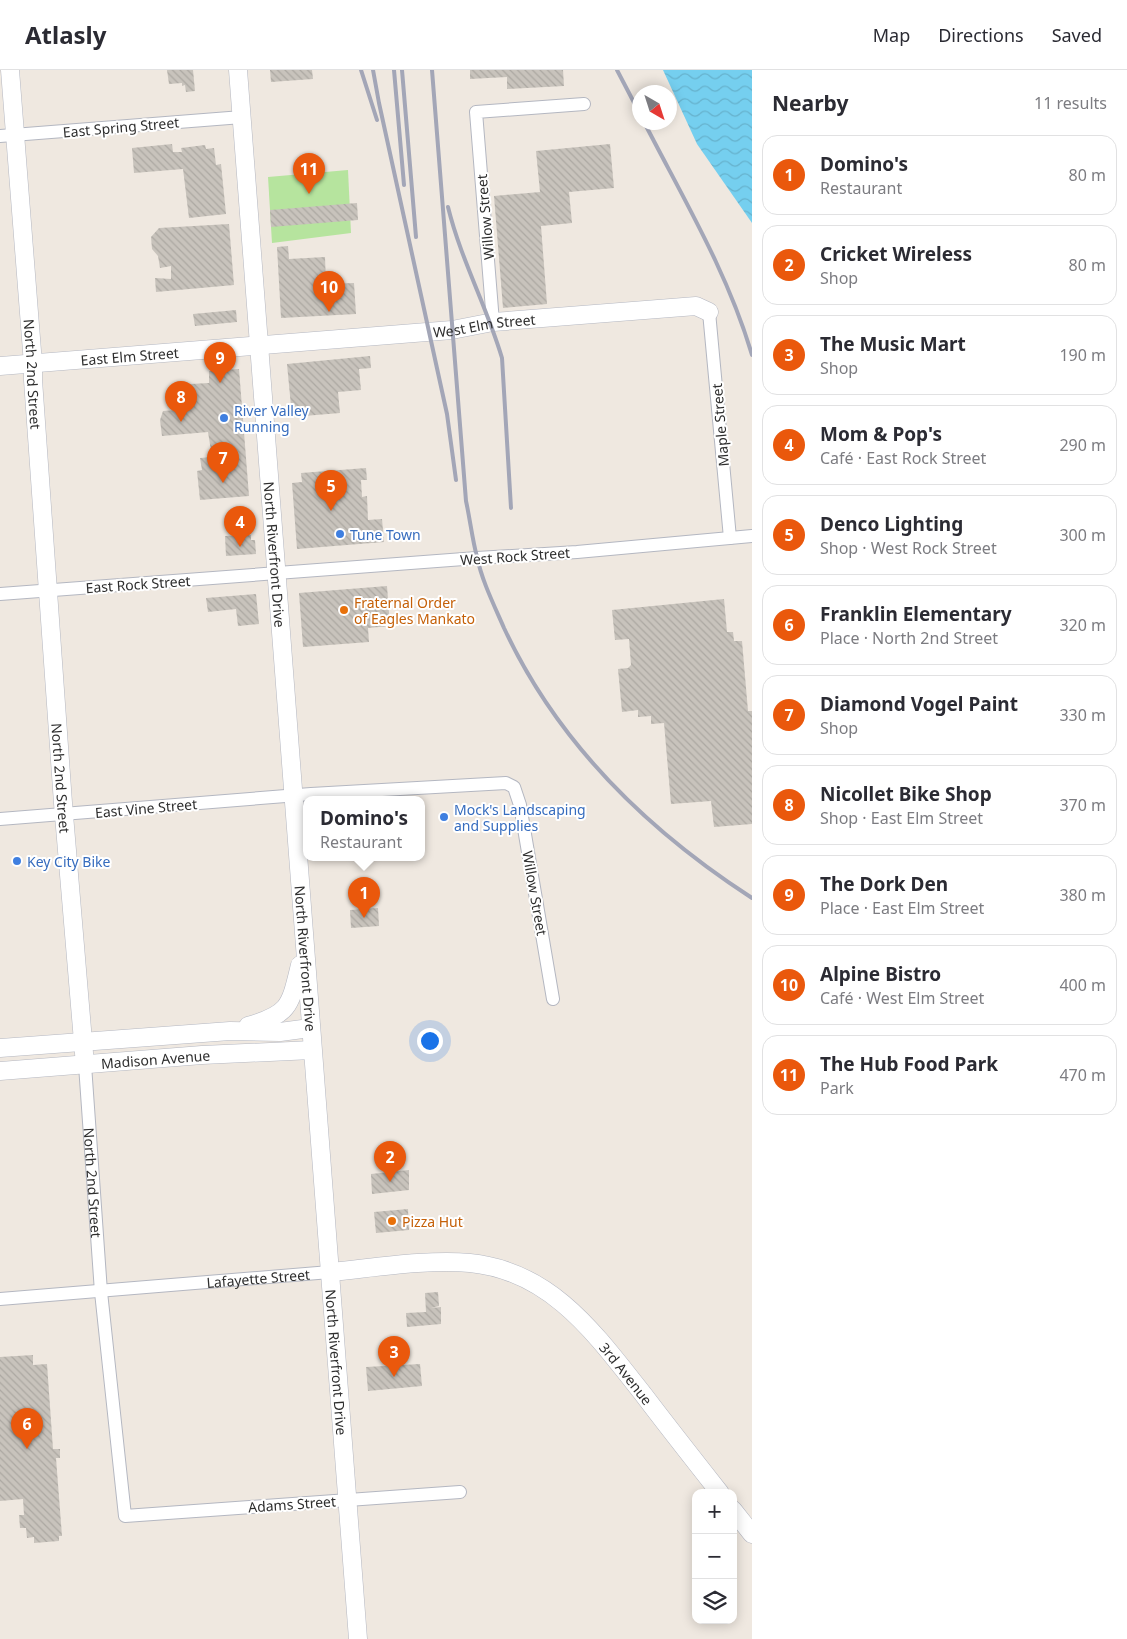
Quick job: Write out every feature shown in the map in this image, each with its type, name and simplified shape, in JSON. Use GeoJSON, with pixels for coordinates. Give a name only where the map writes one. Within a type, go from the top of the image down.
{"type":"FeatureCollection","features":[{"type":"Feature","properties":{"kind":"main road","name":"North 2nd Street"},"geometry":{"type":"LineString","coordinates":[[10,70],[8,136],[33,364],[47,591],[86,1065]]}},
{"type":"Feature","properties":{"kind":"main road","name":"North Riverfront Drive"},"geometry":{"type":"LineString","coordinates":[[238,70],[277,573],[292,796],[358,1639]]}},
{"type":"Feature","properties":{"kind":"main road","name":"West Elm Street"},"geometry":{"type":"LineString","coordinates":[[259,345],[452,330],[494,322],[696,306],[709,312]]}},
{"type":"Feature","properties":{"kind":"main road","name":"East Elm Street"},"geometry":{"type":"LineString","coordinates":[[0,366],[259,345]]}},
{"type":"Feature","properties":{"kind":"main road"},"geometry":{"type":"LineString","coordinates":[[230,1032],[272,1019],[285,1009],[293,994],[304,950]]}},
{"type":"Feature","properties":{"kind":"main road","name":"Madison Avenue"},"geometry":{"type":"LineString","coordinates":[[0,1048],[230,1032],[280,1032],[310,1028]]}},
{"type":"Feature","properties":{"kind":"main road","name":"Madison Avenue"},"geometry":{"type":"LineString","coordinates":[[0,1071],[202,1055],[281,1054],[312,1050]]}},
{"type":"Feature","properties":{"kind":"main road","name":"Lafayette Street"},"geometry":{"type":"LineString","coordinates":[[330,1272],[443,1263],[470,1263],[514,1275]]}},
{"type":"Feature","properties":{"kind":"main road","name":"3rd Avenue"},"geometry":{"type":"LineString","coordinates":[[514,1275],[551,1294],[581,1318],[717,1489]]}},
{"type":"Feature","properties":{"kind":"main road"},"geometry":{"type":"LineString","coordinates":[[737,1515],[752,1534]]}},
{"type":"Feature","properties":{"kind":"street","name":"Willow Street"},"geometry":{"type":"LineString","coordinates":[[494,322],[476,112],[584,104]]}},
{"type":"Feature","properties":{"kind":"street","name":"East Spring Street"},"geometry":{"type":"LineString","coordinates":[[8,136],[242,117]]}},
{"type":"Feature","properties":{"kind":"street","name":"Maple Street"},"geometry":{"type":"LineString","coordinates":[[709,312],[730,538]]}},
{"type":"Feature","properties":{"kind":"street","name":"West Rock Street"},"geometry":{"type":"LineString","coordinates":[[277,573],[577,552],[752,536]]}},
{"type":"Feature","properties":{"kind":"street","name":"East Rock Street"},"geometry":{"type":"LineString","coordinates":[[0,594],[277,573]]}},
{"type":"Feature","properties":{"kind":"street","name":"East Vine Street"},"geometry":{"type":"LineString","coordinates":[[0,819],[497,782],[506,783],[514,787]]}},
{"type":"Feature","properties":{"kind":"street","name":"Willow Street"},"geometry":{"type":"LineString","coordinates":[[514,787],[520,805],[553,999]]}},
{"type":"Feature","properties":{"kind":"street","name":"North 2nd Street"},"geometry":{"type":"LineString","coordinates":[[86,1065],[101,1292],[124,1516]]}},
{"type":"Feature","properties":{"kind":"street","name":"Lafayette Street"},"geometry":{"type":"LineString","coordinates":[[0,1300],[330,1272]]}},
{"type":"Feature","properties":{"kind":"street","name":"Adams Street"},"geometry":{"type":"LineString","coordinates":[[124,1516],[460,1492]]}},
{"type":"Feature","properties":{"kind":"green space"},"geometry":{"type":"Polygon","coordinates":[[[348,170],[351,233],[272,243],[268,177],[348,170]]]}},
{"type":"Feature","properties":{"kind":"water"},"geometry":{"type":"Polygon","coordinates":[[[663,70],[752,70],[752,223],[697,144],[677,100],[677,85],[670,85],[663,70]]]}},
{"type":"Feature","properties":{"kind":"building"},"geometry":{"type":"Polygon","coordinates":[[[167,70],[193,70],[195,91],[186,92],[185,85],[182,86],[182,83],[169,84],[167,70]]]}},
{"type":"Feature","properties":{"kind":"building"},"geometry":{"type":"Polygon","coordinates":[[[270,70],[312,70],[313,79],[271,82],[270,70]]]}},
{"type":"Feature","properties":{"kind":"building"},"geometry":{"type":"Polygon","coordinates":[[[470,70],[563,70],[564,86],[507,89],[507,77],[470,79],[470,70]]]}},
{"type":"Feature","properties":{"kind":"building"},"geometry":{"type":"Polygon","coordinates":[[[172,144],[173,152],[182,152],[181,148],[205,145],[206,149],[214,148],[216,165],[221,164],[226,214],[189,218],[183,169],[134,173],[132,148],[172,144]]]}},
{"type":"Feature","properties":{"kind":"building"},"geometry":{"type":"Polygon","coordinates":[[[610,144],[614,188],[569,192],[572,223],[541,226],[547,304],[503,308],[494,196],[540,192],[536,151],[610,144]]]}},
{"type":"Feature","properties":{"kind":"building"},"geometry":{"type":"Polygon","coordinates":[[[357,203],[358,220],[271,227],[270,210],[357,203]]]}},
{"type":"Feature","properties":{"kind":"building"},"geometry":{"type":"Polygon","coordinates":[[[229,224],[234,285],[156,292],[155,278],[171,279],[171,266],[160,268],[158,256],[152,249],[151,237],[159,228],[229,224]]]}},
{"type":"Feature","properties":{"kind":"building"},"geometry":{"type":"Polygon","coordinates":[[[288,246],[289,259],[325,257],[326,284],[354,283],[356,314],[281,318],[277,247],[288,246]]]}},
{"type":"Feature","properties":{"kind":"building"},"geometry":{"type":"Polygon","coordinates":[[[236,310],[237,322],[195,326],[193,314],[236,310]]]}},
{"type":"Feature","properties":{"kind":"building"},"geometry":{"type":"Polygon","coordinates":[[[370,356],[371,368],[359,369],[361,390],[338,392],[340,413],[292,417],[287,364],[370,356]]]}},
{"type":"Feature","properties":{"kind":"building"},"geometry":{"type":"Polygon","coordinates":[[[239,369],[249,496],[200,500],[197,471],[202,470],[200,458],[212,457],[208,432],[162,436],[160,420],[163,411],[191,409],[190,384],[209,383],[209,371],[239,369]]]}},
{"type":"Feature","properties":{"kind":"building"},"geometry":{"type":"Polygon","coordinates":[[[366,468],[367,480],[361,480],[362,497],[367,496],[368,520],[382,519],[384,542],[297,549],[292,483],[302,482],[301,473],[366,468]]]}},
{"type":"Feature","properties":{"kind":"building"},"geometry":{"type":"Polygon","coordinates":[[[251,535],[251,540],[255,540],[256,554],[226,556],[225,536],[251,535]]]}},
{"type":"Feature","properties":{"kind":"building","name":"Fraternal Order of Eagles Mankato"},"geometry":{"type":"Polygon","coordinates":[[[387,586],[390,626],[368,628],[369,642],[303,647],[299,593],[387,586]]]}},
{"type":"Feature","properties":{"kind":"building"},"geometry":{"type":"Polygon","coordinates":[[[256,594],[259,624],[238,626],[236,609],[208,612],[206,598],[256,594]]]}},
{"type":"Feature","properties":{"kind":"building"},"geometry":{"type":"Polygon","coordinates":[[[724,599],[727,632],[733,632],[734,641],[742,641],[748,711],[752,711],[752,824],[714,827],[711,801],[671,804],[664,723],[651,724],[651,716],[638,717],[638,710],[622,712],[618,669],[628,668],[631,665],[629,639],[615,640],[612,610],[724,599]]]}},
{"type":"Feature","properties":{"kind":"building"},"geometry":{"type":"Polygon","coordinates":[[[378,908],[379,926],[351,928],[350,910],[378,908]]]}},
{"type":"Feature","properties":{"kind":"building"},"geometry":{"type":"Polygon","coordinates":[[[409,1170],[409,1190],[372,1194],[371,1174],[409,1170]]]}},
{"type":"Feature","properties":{"kind":"building","name":"Pizza Hut"},"geometry":{"type":"Polygon","coordinates":[[[408,1209],[409,1230],[376,1233],[374,1212],[408,1209]]]}},
{"type":"Feature","properties":{"kind":"building"},"geometry":{"type":"Polygon","coordinates":[[[438,1292],[439,1306],[431,1308],[441,1307],[441,1324],[407,1327],[406,1313],[426,1312],[425,1293],[438,1292]]]}},
{"type":"Feature","properties":{"kind":"building"},"geometry":{"type":"Polygon","coordinates":[[[33,1355],[33,1365],[47,1364],[53,1449],[60,1449],[60,1458],[56,1458],[62,1536],[59,1536],[59,1541],[34,1543],[34,1537],[27,1538],[26,1528],[20,1528],[19,1515],[24,1515],[23,1499],[0,1501],[0,1357],[33,1355]]]}},
{"type":"Feature","properties":{"kind":"building"},"geometry":{"type":"Polygon","coordinates":[[[420,1364],[422,1386],[368,1391],[366,1367],[420,1364]]]}},
{"type":"Feature","properties":{"kind":"railway"},"geometry":{"type":"LineString","coordinates":[[361,70],[377,120]]}},
{"type":"Feature","properties":{"kind":"railway"},"geometry":{"type":"LineString","coordinates":[[373,70],[447,414],[456,480]]}},
{"type":"Feature","properties":{"kind":"railway"},"geometry":{"type":"LineString","coordinates":[[394,70],[404,185]]}},
{"type":"Feature","properties":{"kind":"railway"},"geometry":{"type":"LineString","coordinates":[[402,70],[416,237]]}},
{"type":"Feature","properties":{"kind":"railway"},"geometry":{"type":"LineString","coordinates":[[432,70],[466,501],[475,550],[485,584],[504,628],[526,670],[550,709],[578,746],[641,813],[713,872],[752,898]]}},
{"type":"Feature","properties":{"kind":"railway"},"geometry":{"type":"LineString","coordinates":[[617,70],[632,99]]}},
{"type":"Feature","properties":{"kind":"railway"},"geometry":{"type":"LineString","coordinates":[[648,130],[718,265],[752,355]]}},
{"type":"Feature","properties":{"kind":"railway"},"geometry":{"type":"LineString","coordinates":[[448,207],[453,227],[502,358],[511,508]]}},
{"type":"Feature","properties":{"kind":"place","name":"The Hub Food Park"},"geometry":{"type":"Point","coordinates":[309,194]}},
{"type":"Feature","properties":{"kind":"place","name":"Alpine Bistro"},"geometry":{"type":"Point","coordinates":[329,312]}},
{"type":"Feature","properties":{"kind":"place","name":"The Dork Den"},"geometry":{"type":"Point","coordinates":[220,383]}},
{"type":"Feature","properties":{"kind":"place","name":"River Valley Running"},"geometry":{"type":"Point","coordinates":[224,418]}},
{"type":"Feature","properties":{"kind":"place","name":"Nicollet Bike Shop"},"geometry":{"type":"Point","coordinates":[181,422]}},
{"type":"Feature","properties":{"kind":"place","name":"Diamond Vogel Paint"},"geometry":{"type":"Point","coordinates":[223,483]}},
{"type":"Feature","properties":{"kind":"place","name":"Denco Lighting"},"geometry":{"type":"Point","coordinates":[331,511]}},
{"type":"Feature","properties":{"kind":"place","name":"Tune Town"},"geometry":{"type":"Point","coordinates":[340,534]}},
{"type":"Feature","properties":{"kind":"place","name":"Mom & Pop's"},"geometry":{"type":"Point","coordinates":[240,547]}},
{"type":"Feature","properties":{"kind":"place","name":"Fraternal Order of Eagles Mankato"},"geometry":{"type":"Point","coordinates":[344,610]}},
{"type":"Feature","properties":{"kind":"place","name":"Mock's Landscaping and Supplies"},"geometry":{"type":"Point","coordinates":[444,817]}},
{"type":"Feature","properties":{"kind":"place","name":"Key City Bike"},"geometry":{"type":"Point","coordinates":[17,861]}},
{"type":"Feature","properties":{"kind":"place","name":"Domino's"},"geometry":{"type":"Point","coordinates":[364,918]}},
{"type":"Feature","properties":{"kind":"place","name":"Cricket Wireless"},"geometry":{"type":"Point","coordinates":[390,1182]}},
{"type":"Feature","properties":{"kind":"place","name":"Pizza Hut"},"geometry":{"type":"Point","coordinates":[392,1221]}},
{"type":"Feature","properties":{"kind":"place","name":"The Music Mart"},"geometry":{"type":"Point","coordinates":[394,1377]}},
{"type":"Feature","properties":{"kind":"place","name":"Franklin Elementary"},"geometry":{"type":"Point","coordinates":[27,1449]}}]}
